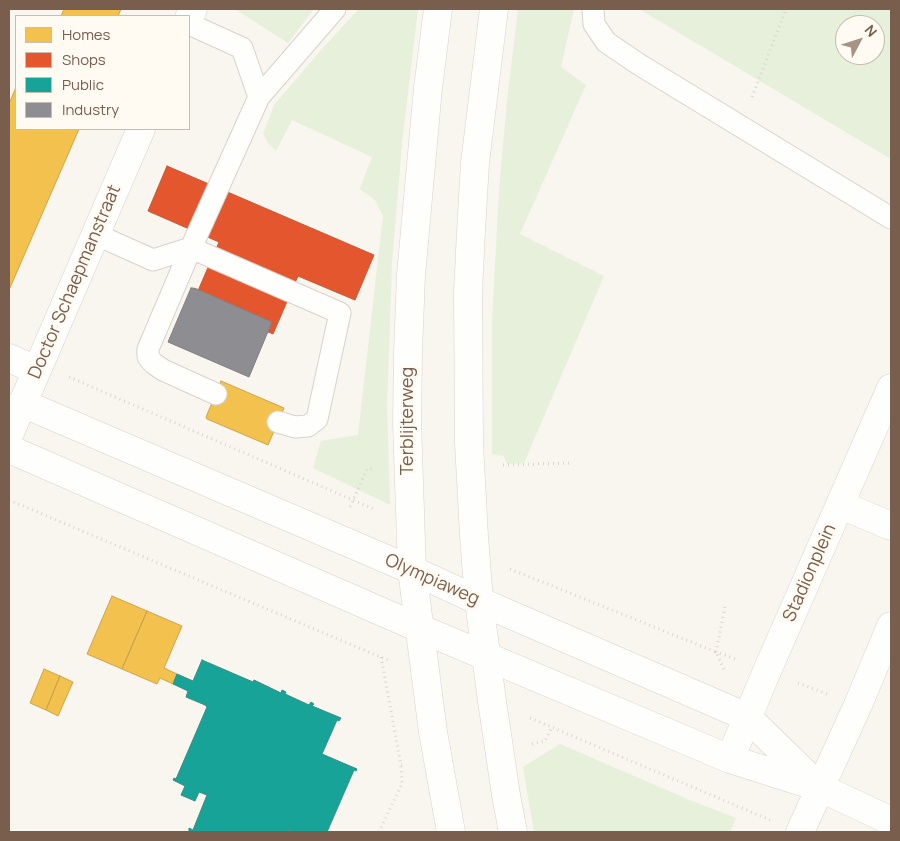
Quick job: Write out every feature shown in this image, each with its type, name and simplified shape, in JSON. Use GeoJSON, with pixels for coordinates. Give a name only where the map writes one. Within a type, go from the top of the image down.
{"type":"FeatureCollection","features":[{"type":"Feature","properties":{"kind":"street","name":"Terblijterweg"},"geometry":{"type":"LineString","coordinates":[[438,9],[428,88],[411,275],[407,423],[412,570],[432,732],[451,832]]}},
{"type":"Feature","properties":{"kind":"street"},"geometry":{"type":"LineString","coordinates":[[494,9],[475,163],[468,293],[469,444],[479,601],[501,765],[513,832]]}},
{"type":"Feature","properties":{"kind":"street","name":"Doctor Schaepmanstraat"},"geometry":{"type":"LineString","coordinates":[[9,435],[141,130]]}},
{"type":"Feature","properties":{"kind":"street"},"geometry":{"type":"LineString","coordinates":[[9,358],[38,367]]}},
{"type":"Feature","properties":{"kind":"street","name":"Stadionplein"},"geometry":{"type":"LineString","coordinates":[[730,759],[891,388]]}},
{"type":"Feature","properties":{"kind":"street","name":"Olympiaweg"},"geometry":{"type":"LineString","coordinates":[[22,403],[412,570],[747,717],[821,788]]}},
{"type":"Feature","properties":{"kind":"street","name":"Olympiaweg"},"geometry":{"type":"LineString","coordinates":[[9,449],[419,628],[730,759],[821,788],[891,822]]}},
{"type":"Feature","properties":{"kind":"street"},"geometry":{"type":"LineString","coordinates":[[841,505],[891,526]]}},
{"type":"Feature","properties":{"kind":"street"},"geometry":{"type":"LineString","coordinates":[[800,832],[858,706],[891,626]]}},
{"type":"Feature","properties":{"kind":"lane"},"geometry":{"type":"LineString","coordinates":[[216,394],[153,363],[148,357],[148,350],[191,248],[259,97],[335,9]]}},
{"type":"Feature","properties":{"kind":"lane"},"geometry":{"type":"LineString","coordinates":[[593,9],[594,24],[606,42],[640,65],[891,218]]}},
{"type":"Feature","properties":{"kind":"lane"},"geometry":{"type":"LineString","coordinates":[[190,24],[242,48],[259,97]]}},
{"type":"Feature","properties":{"kind":"lane"},"geometry":{"type":"LineString","coordinates":[[95,234],[153,260],[191,248],[340,313],[317,419],[308,426],[295,427],[278,422]]}},
{"type":"Feature","properties":{"kind":"path"},"geometry":{"type":"LineString","coordinates":[[741,127],[786,9]]}},
{"type":"Feature","properties":{"kind":"path"},"geometry":{"type":"LineString","coordinates":[[38,367],[354,500]]}},
{"type":"Feature","properties":{"kind":"path"},"geometry":{"type":"LineString","coordinates":[[9,500],[381,657]]}},
{"type":"Feature","properties":{"kind":"path"},"geometry":{"type":"LineString","coordinates":[[475,555],[716,652]]}},
{"type":"Feature","properties":{"kind":"path"},"geometry":{"type":"LineString","coordinates":[[552,727],[771,821]]}},
{"type":"Feature","properties":{"kind":"path"},"geometry":{"type":"LineString","coordinates":[[379,832],[402,784],[400,765]]}},
{"type":"Feature","properties":{"kind":"green space"},"geometry":{"type":"Polygon","coordinates":[[[235,9],[314,9],[288,43],[235,9]]]}},
{"type":"Feature","properties":{"kind":"green space"},"geometry":{"type":"Polygon","coordinates":[[[359,9],[418,9],[402,143],[392,263],[387,404],[390,505],[313,468],[321,441],[358,435],[383,216],[375,200],[360,189],[372,157],[292,120],[276,151],[263,134],[274,105],[359,9]]]}},
{"type":"Feature","properties":{"kind":"green space"},"geometry":{"type":"Polygon","coordinates":[[[518,9],[574,9],[561,67],[586,85],[520,234],[604,276],[524,463],[507,464],[504,456],[492,454],[492,322],[499,190],[518,9]]]}},
{"type":"Feature","properties":{"kind":"green space"},"geometry":{"type":"Polygon","coordinates":[[[639,9],[891,9],[891,159],[639,9]]]}},
{"type":"Feature","properties":{"kind":"green space"},"geometry":{"type":"Polygon","coordinates":[[[560,744],[736,818],[730,832],[534,832],[523,767],[560,744]]]}},
{"type":"Feature","properties":{"kind":"building: Homes"},"geometry":{"type":"Polygon","coordinates":[[[64,9],[121,9],[118,15],[61,15],[64,9]]]}},
{"type":"Feature","properties":{"kind":"building: Homes"},"geometry":{"type":"Polygon","coordinates":[[[15,89],[15,130],[79,130],[9,290],[9,104],[15,89]]]}},
{"type":"Feature","properties":{"kind":"building: Homes"},"geometry":{"type":"Polygon","coordinates":[[[221,381],[284,408],[268,445],[207,419],[206,417],[221,381]]]}},
{"type":"Feature","properties":{"kind":"building: Homes"},"geometry":{"type":"Polygon","coordinates":[[[112,596],[147,611],[122,669],[87,654],[112,596]]]}},
{"type":"Feature","properties":{"kind":"building: Homes"},"geometry":{"type":"Polygon","coordinates":[[[147,611],[182,626],[164,668],[177,674],[173,684],[160,678],[157,684],[122,669],[147,611]]]}},
{"type":"Feature","properties":{"kind":"building: Homes"},"geometry":{"type":"Polygon","coordinates":[[[44,669],[60,676],[46,710],[30,703],[44,669]]]}},
{"type":"Feature","properties":{"kind":"building: Homes"},"geometry":{"type":"Polygon","coordinates":[[[60,676],[73,682],[58,716],[46,710],[60,676]]]}},
{"type":"Feature","properties":{"kind":"building: Shops"},"geometry":{"type":"Polygon","coordinates":[[[167,166],[374,255],[355,300],[298,276],[273,334],[194,300],[219,242],[148,211],[167,166]]]}},
{"type":"Feature","properties":{"kind":"building: Public"},"geometry":{"type":"Polygon","coordinates":[[[202,660],[253,682],[254,680],[281,693],[282,690],[286,692],[285,694],[309,705],[311,702],[314,704],[312,706],[341,718],[339,721],[337,720],[322,754],[357,769],[356,771],[354,770],[327,832],[293,832],[289,830],[288,832],[189,831],[189,828],[193,830],[207,795],[199,792],[195,801],[181,795],[185,786],[173,780],[174,778],[176,779],[207,707],[186,697],[188,691],[173,684],[177,674],[193,681],[202,660]]]}},
{"type":"Feature","properties":{"kind":"building: Industry"},"geometry":{"type":"Polygon","coordinates":[[[191,288],[272,322],[249,377],[168,342],[191,288]]]}}]}
